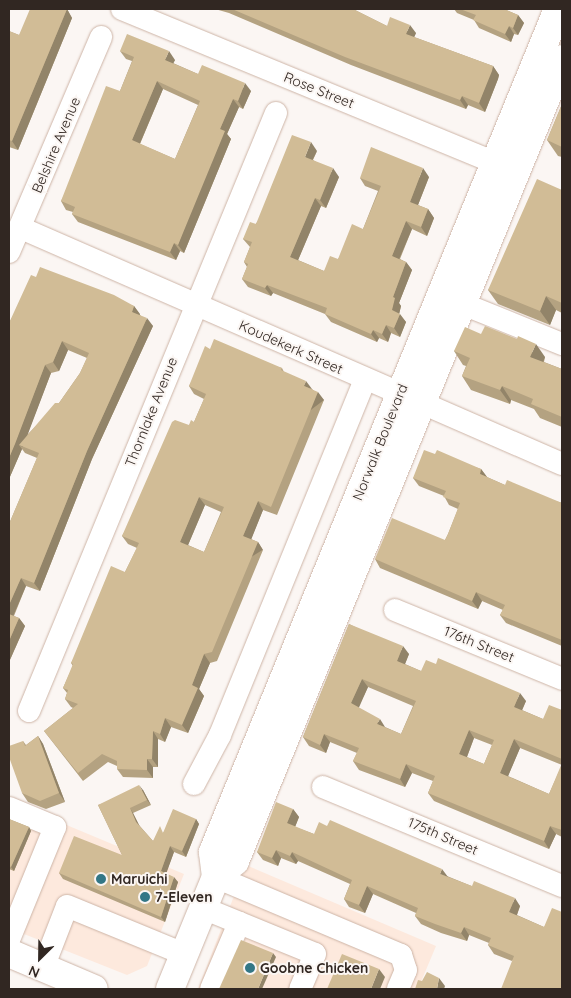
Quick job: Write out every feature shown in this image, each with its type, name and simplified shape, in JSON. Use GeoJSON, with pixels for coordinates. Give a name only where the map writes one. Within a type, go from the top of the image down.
{"type":"FeatureCollection","features":[{"type":"Feature","properties":{"kind":"main road","name":"Norwalk Boulevard"},"geometry":{"type":"LineString","coordinates":[[411,400],[462,304],[558,9]]}},
{"type":"Feature","properties":{"kind":"main road","name":"Norwalk Boulevard"},"geometry":{"type":"LineString","coordinates":[[170,989],[216,877],[235,861],[411,400],[506,167],[557,87],[562,59]]}},
{"type":"Feature","properties":{"kind":"main road"},"geometry":{"type":"LineString","coordinates":[[9,953],[94,989]]}},
{"type":"Feature","properties":{"kind":"street","name":"Rose Street"},"geometry":{"type":"LineString","coordinates":[[122,9],[506,167]]}},
{"type":"Feature","properties":{"kind":"street","name":"Belshire Avenue"},"geometry":{"type":"LineString","coordinates":[[9,252],[21,228],[101,37]]}},
{"type":"Feature","properties":{"kind":"street","name":"Thornlake Avenue"},"geometry":{"type":"LineString","coordinates":[[29,711],[195,304],[276,113]]}},
{"type":"Feature","properties":{"kind":"street","name":"Koudekerk Street"},"geometry":{"type":"LineString","coordinates":[[21,228],[365,380],[562,464]]}},
{"type":"Feature","properties":{"kind":"street"},"geometry":{"type":"LineString","coordinates":[[462,304],[560,337]]}},
{"type":"Feature","properties":{"kind":"street"},"geometry":{"type":"LineString","coordinates":[[194,784],[220,735],[365,380]]}},
{"type":"Feature","properties":{"kind":"street","name":"176th Street"},"geometry":{"type":"LineString","coordinates":[[395,610],[562,678]]}},
{"type":"Feature","properties":{"kind":"street","name":"175th Street"},"geometry":{"type":"LineString","coordinates":[[323,787],[562,886]]}},
{"type":"Feature","properties":{"kind":"street"},"geometry":{"type":"LineString","coordinates":[[9,808],[55,827],[16,904],[9,940]]}},
{"type":"Feature","properties":{"kind":"street"},"geometry":{"type":"LineString","coordinates":[[216,877],[401,955],[406,970],[398,989]]}},
{"type":"Feature","properties":{"kind":"street"},"geometry":{"type":"LineString","coordinates":[[43,968],[67,906],[184,954]]}},
{"type":"Feature","properties":{"kind":"street"},"geometry":{"type":"LineString","coordinates":[[203,908],[315,954],[300,989]]}},
{"type":"Feature","properties":{"kind":"street"},"geometry":{"type":"LineString","coordinates":[[211,989],[239,923]]}},
{"type":"Feature","properties":{"kind":"shaded area"},"geometry":{"type":"Polygon","coordinates":[[[9,801],[184,874],[147,966],[127,975],[9,928],[9,801]]]}},
{"type":"Feature","properties":{"kind":"shaded area"},"geometry":{"type":"Polygon","coordinates":[[[246,865],[436,946],[418,989],[198,989],[246,865]]]}},
{"type":"Feature","properties":{"kind":"building"},"geometry":{"type":"Polygon","coordinates":[[[30,9],[67,9],[12,141],[9,140],[9,31],[19,35],[30,9]]]}},
{"type":"Feature","properties":{"kind":"building"},"geometry":{"type":"Polygon","coordinates":[[[232,9],[353,9],[387,26],[390,17],[410,25],[406,34],[493,66],[492,71],[479,103],[462,96],[460,100],[345,57],[232,9]]]}},
{"type":"Feature","properties":{"kind":"building"},"geometry":{"type":"Polygon","coordinates":[[[460,9],[504,9],[518,15],[513,28],[509,26],[505,34],[473,20],[476,15],[460,9]]]}},
{"type":"Feature","properties":{"kind":"building"},"geometry":{"type":"Polygon","coordinates":[[[127,34],[169,51],[165,60],[198,74],[202,65],[245,83],[238,101],[233,99],[220,129],[225,131],[178,245],[174,243],[170,252],[72,214],[75,207],[61,201],[106,86],[120,91],[134,57],[120,51],[127,34]],[[157,81],[132,140],[175,159],[200,101],[157,81]]]}},
{"type":"Feature","properties":{"kind":"building"},"geometry":{"type":"Polygon","coordinates":[[[562,104],[562,147],[547,140],[562,104]]]}},
{"type":"Feature","properties":{"kind":"building"},"geometry":{"type":"Polygon","coordinates":[[[292,135],[311,142],[305,157],[333,168],[320,200],[315,198],[290,257],[324,271],[330,256],[338,259],[352,224],[363,229],[381,186],[360,178],[371,147],[423,168],[410,202],[428,209],[421,227],[406,221],[392,256],[406,262],[393,297],[395,298],[392,310],[400,314],[394,328],[386,325],[382,334],[373,330],[371,334],[325,314],[327,308],[267,285],[265,288],[242,279],[248,264],[244,262],[252,242],[243,239],[250,222],[256,224],[292,135]]]}},
{"type":"Feature","properties":{"kind":"building"},"geometry":{"type":"Polygon","coordinates":[[[537,179],[562,190],[562,303],[546,296],[540,311],[488,290],[537,179]]]}},
{"type":"Feature","properties":{"kind":"building"},"geometry":{"type":"Polygon","coordinates":[[[40,267],[114,295],[134,306],[132,312],[147,318],[87,451],[34,583],[21,578],[9,605],[9,524],[39,453],[19,445],[55,403],[59,403],[80,373],[89,353],[62,341],[53,362],[45,365],[9,458],[9,323],[31,275],[36,277],[40,267]]]}},
{"type":"Feature","properties":{"kind":"building"},"geometry":{"type":"Polygon","coordinates":[[[485,326],[517,339],[518,336],[536,344],[530,357],[562,369],[562,417],[531,404],[533,399],[502,386],[500,390],[462,376],[470,358],[454,351],[465,327],[481,334],[485,326]]]}},
{"type":"Feature","properties":{"kind":"building"},"geometry":{"type":"Polygon","coordinates":[[[214,339],[282,368],[281,370],[306,381],[304,386],[318,392],[271,507],[258,501],[243,536],[258,542],[212,652],[204,654],[192,685],[198,688],[182,725],[165,718],[160,734],[153,731],[152,759],[147,759],[147,770],[117,769],[117,761],[102,754],[78,773],[44,731],[78,704],[65,699],[68,690],[63,688],[73,664],[71,663],[111,566],[125,572],[139,543],[122,536],[172,422],[175,420],[189,425],[191,420],[194,422],[206,394],[189,386],[205,346],[210,349],[214,339]],[[199,497],[180,542],[204,552],[224,507],[199,497]]]}},
{"type":"Feature","properties":{"kind":"building"},"geometry":{"type":"Polygon","coordinates":[[[424,450],[435,454],[437,450],[481,469],[480,474],[505,485],[507,480],[562,503],[562,640],[500,615],[505,605],[476,592],[472,601],[375,559],[392,518],[445,540],[448,534],[460,503],[443,497],[446,491],[413,478],[424,450]]]}},
{"type":"Feature","properties":{"kind":"building"},"geometry":{"type":"Polygon","coordinates":[[[9,614],[19,618],[9,641],[9,614]]]}},
{"type":"Feature","properties":{"kind":"building"},"geometry":{"type":"Polygon","coordinates":[[[349,624],[403,646],[397,661],[421,671],[426,660],[436,664],[438,658],[520,693],[514,707],[543,719],[549,705],[562,710],[562,759],[514,739],[500,773],[549,794],[562,763],[562,830],[550,826],[544,841],[428,793],[435,776],[406,764],[400,779],[353,761],[359,748],[324,734],[320,745],[303,737],[349,624]],[[362,679],[351,703],[380,719],[377,724],[401,734],[416,701],[362,679]],[[469,730],[459,754],[484,764],[494,740],[469,730]]]}},
{"type":"Feature","properties":{"kind":"building"},"geometry":{"type":"Polygon","coordinates":[[[38,736],[59,793],[40,801],[22,793],[9,757],[9,746],[23,741],[25,746],[38,736]]]}},
{"type":"Feature","properties":{"kind":"building"},"geometry":{"type":"Polygon","coordinates":[[[139,785],[147,800],[130,808],[136,822],[153,841],[160,826],[163,833],[173,809],[196,819],[182,851],[170,846],[161,871],[174,877],[161,917],[59,873],[74,836],[122,855],[98,805],[139,785]]]}},
{"type":"Feature","properties":{"kind":"building"},"geometry":{"type":"Polygon","coordinates":[[[276,802],[293,809],[287,823],[314,834],[319,822],[327,826],[330,820],[442,869],[440,874],[472,886],[474,881],[515,898],[509,912],[544,927],[552,908],[562,912],[562,989],[501,989],[514,956],[488,945],[491,938],[464,927],[461,933],[415,916],[418,908],[367,886],[359,905],[344,899],[352,880],[292,852],[290,856],[276,850],[272,858],[257,852],[276,802]]]}},
{"type":"Feature","properties":{"kind":"building"},"geometry":{"type":"Polygon","coordinates":[[[9,819],[29,827],[11,867],[9,866],[9,819]]]}},
{"type":"Feature","properties":{"kind":"building"},"geometry":{"type":"Polygon","coordinates":[[[241,940],[273,953],[258,989],[219,989],[241,940]]]}},
{"type":"Feature","properties":{"kind":"building"},"geometry":{"type":"Polygon","coordinates":[[[342,954],[379,969],[371,989],[327,989],[342,954]]]}},
{"type":"Feature","properties":{"kind":"building"},"geometry":{"type":"Polygon","coordinates":[[[427,972],[439,978],[437,989],[415,989],[418,980],[422,981],[427,972]]]}},
{"type":"Feature","properties":{"kind":"place","name":"Maruichi"},"geometry":{"type":"Point","coordinates":[101,879]}},
{"type":"Feature","properties":{"kind":"place","name":"7-Eleven"},"geometry":{"type":"Point","coordinates":[145,897]}},
{"type":"Feature","properties":{"kind":"place","name":"Goobne Chicken"},"geometry":{"type":"Point","coordinates":[250,968]}}]}
